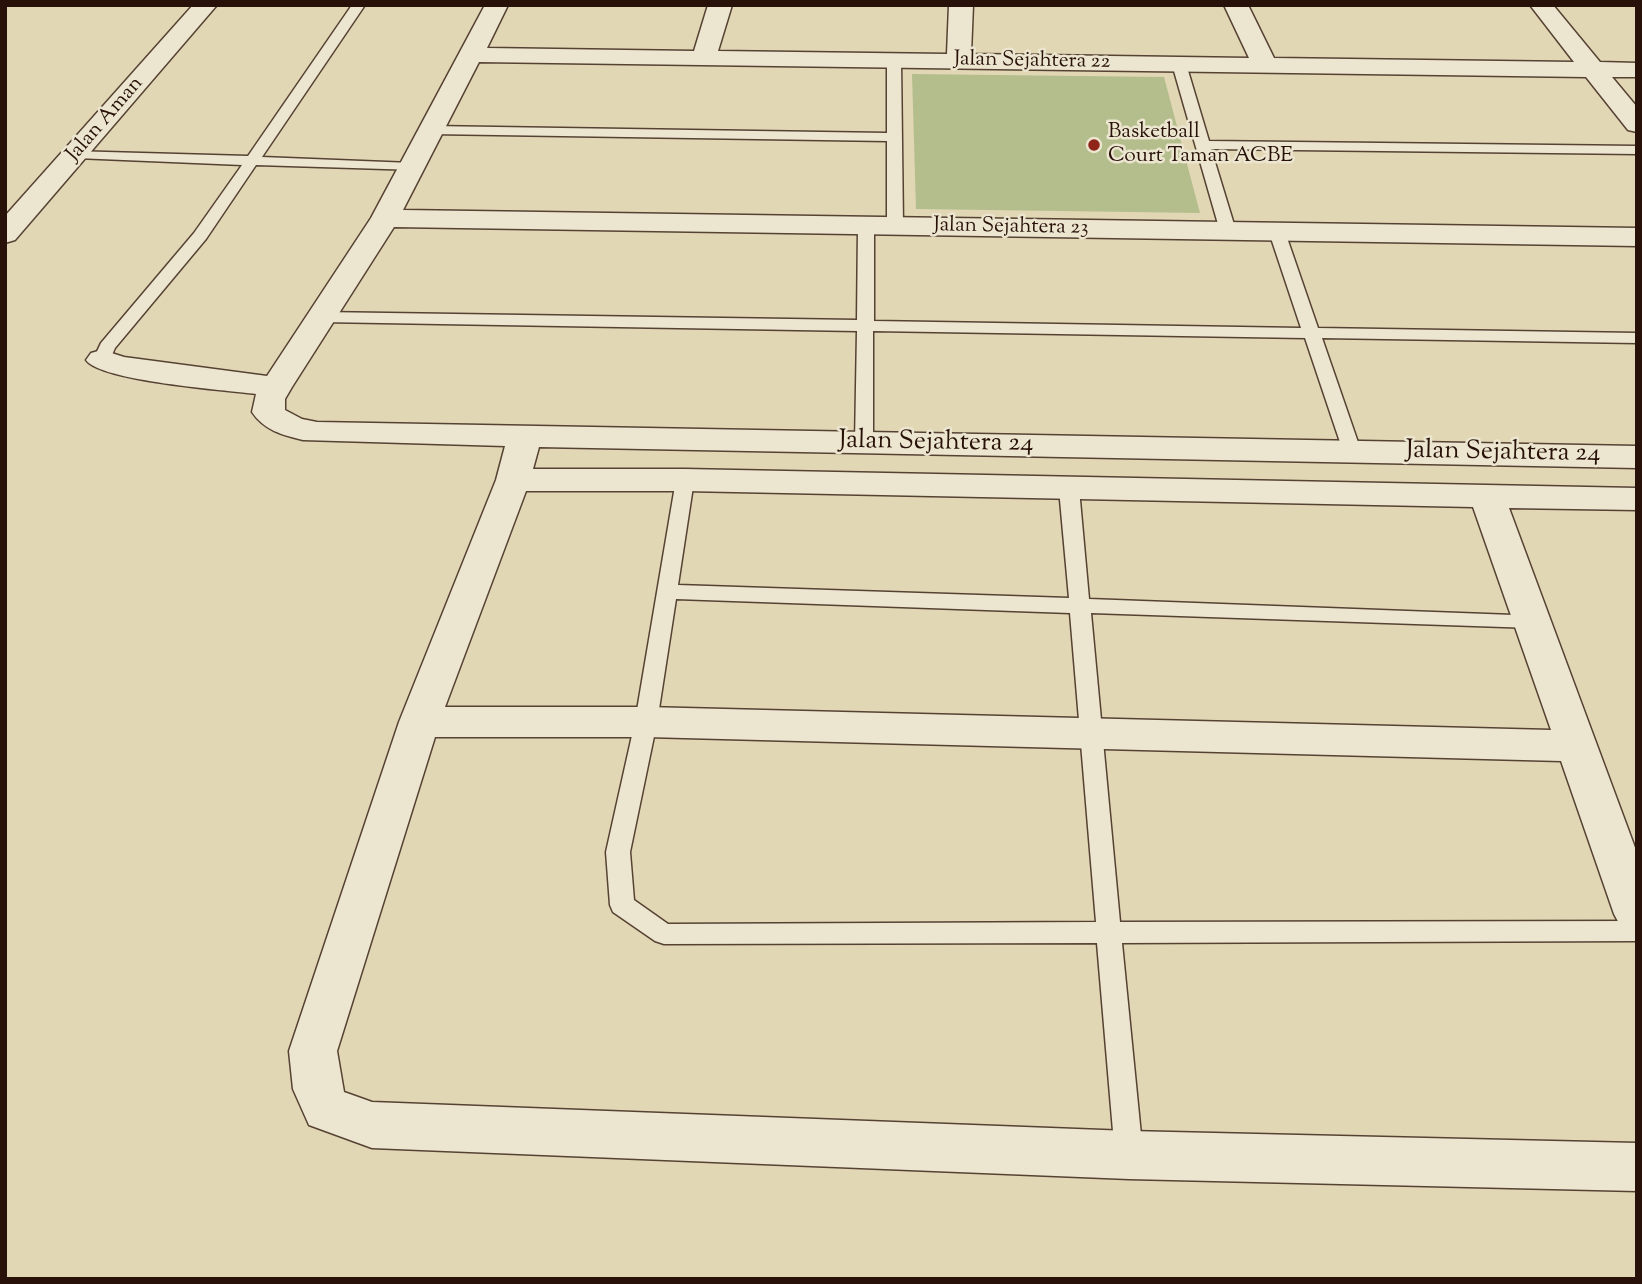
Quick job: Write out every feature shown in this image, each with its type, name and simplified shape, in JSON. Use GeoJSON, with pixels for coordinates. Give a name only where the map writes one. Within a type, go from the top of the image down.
{"type":"FeatureCollection","features":[{"type":"Feature","properties":{"kind":"street","name":"Jalan Aman"},"geometry":{"type":"LineString","coordinates":[[5,234],[206,5]]}},
{"type":"Feature","properties":{"kind":"street"},"geometry":{"type":"LineString","coordinates":[[102,360],[118,366],[275,387],[385,218],[498,5]]}},
{"type":"Feature","properties":{"kind":"street"},"geometry":{"type":"LineString","coordinates":[[704,58],[720,5]]}},
{"type":"Feature","properties":{"kind":"street"},"geometry":{"type":"LineString","coordinates":[[959,61],[961,5]]}},
{"type":"Feature","properties":{"kind":"street"},"geometry":{"type":"LineString","coordinates":[[1236,5],[1265,65]]}},
{"type":"Feature","properties":{"kind":"street"},"geometry":{"type":"LineString","coordinates":[[1541,5],[1637,124]]}},
{"type":"Feature","properties":{"kind":"street","name":"Jalan Sejahtera 22"},"geometry":{"type":"LineString","coordinates":[[471,55],[1637,70]]}},
{"type":"Feature","properties":{"kind":"street","name":"Jalan Sejahtera 23"},"geometry":{"type":"LineString","coordinates":[[385,218],[1637,237]]}},
{"type":"Feature","properties":{"kind":"street","name":"Jalan Sejahtera 24"},"geometry":{"type":"LineString","coordinates":[[275,387],[269,399],[268,412],[277,422],[317,432],[1637,457]]}},
{"type":"Feature","properties":{"kind":"street"},"geometry":{"type":"LineString","coordinates":[[525,436],[513,480],[419,722],[313,1051],[318,1089],[327,1109],[372,1125],[1129,1155],[1637,1167]]}},
{"type":"Feature","properties":{"kind":"street"},"geometry":{"type":"LineString","coordinates":[[513,480],[685,480],[1637,499]]}},
{"type":"Feature","properties":{"kind":"street"},"geometry":{"type":"LineString","coordinates":[[1487,496],[1637,914]]}},
{"type":"Feature","properties":{"kind":"street"},"geometry":{"type":"LineString","coordinates":[[419,722],[646,722],[1577,746]]}},
{"type":"Feature","properties":{"kind":"lane"},"geometry":{"type":"LineString","coordinates":[[102,360],[107,347],[200,236],[359,5]]}},
{"type":"Feature","properties":{"kind":"lane"},"geometry":{"type":"LineString","coordinates":[[894,60],[895,226]]}},
{"type":"Feature","properties":{"kind":"lane"},"geometry":{"type":"LineString","coordinates":[[1179,64],[1228,231]]}},
{"type":"Feature","properties":{"kind":"lane"},"geometry":{"type":"LineString","coordinates":[[431,130],[895,137]]}},
{"type":"Feature","properties":{"kind":"lane"},"geometry":{"type":"LineString","coordinates":[[1202,145],[1637,150]]}},
{"type":"Feature","properties":{"kind":"lane"},"geometry":{"type":"LineString","coordinates":[[76,154],[412,167]]}},
{"type":"Feature","properties":{"kind":"lane"},"geometry":{"type":"LineString","coordinates":[[864,442],[866,226]]}},
{"type":"Feature","properties":{"kind":"lane"},"geometry":{"type":"LineString","coordinates":[[1277,232],[1352,452]]}},
{"type":"Feature","properties":{"kind":"lane"},"geometry":{"type":"LineString","coordinates":[[321,317],[1637,338]]}},
{"type":"Feature","properties":{"kind":"lane"},"geometry":{"type":"LineString","coordinates":[[685,480],[646,722],[618,852],[622,905],[664,934],[1637,930]]}},
{"type":"Feature","properties":{"kind":"lane"},"geometry":{"type":"LineString","coordinates":[[1069,489],[1129,1155]]}},
{"type":"Feature","properties":{"kind":"lane"},"geometry":{"type":"LineString","coordinates":[[667,592],[1533,621]]}},
{"type":"Feature","properties":{"kind":"green space"},"geometry":{"type":"Polygon","coordinates":[[[912,74],[1164,77],[1200,213],[916,209],[912,74]]]}},
{"type":"Feature","properties":{"kind":"place","name":"Basketball Court Taman ACBE"},"geometry":{"type":"Point","coordinates":[1094,145]}}]}
